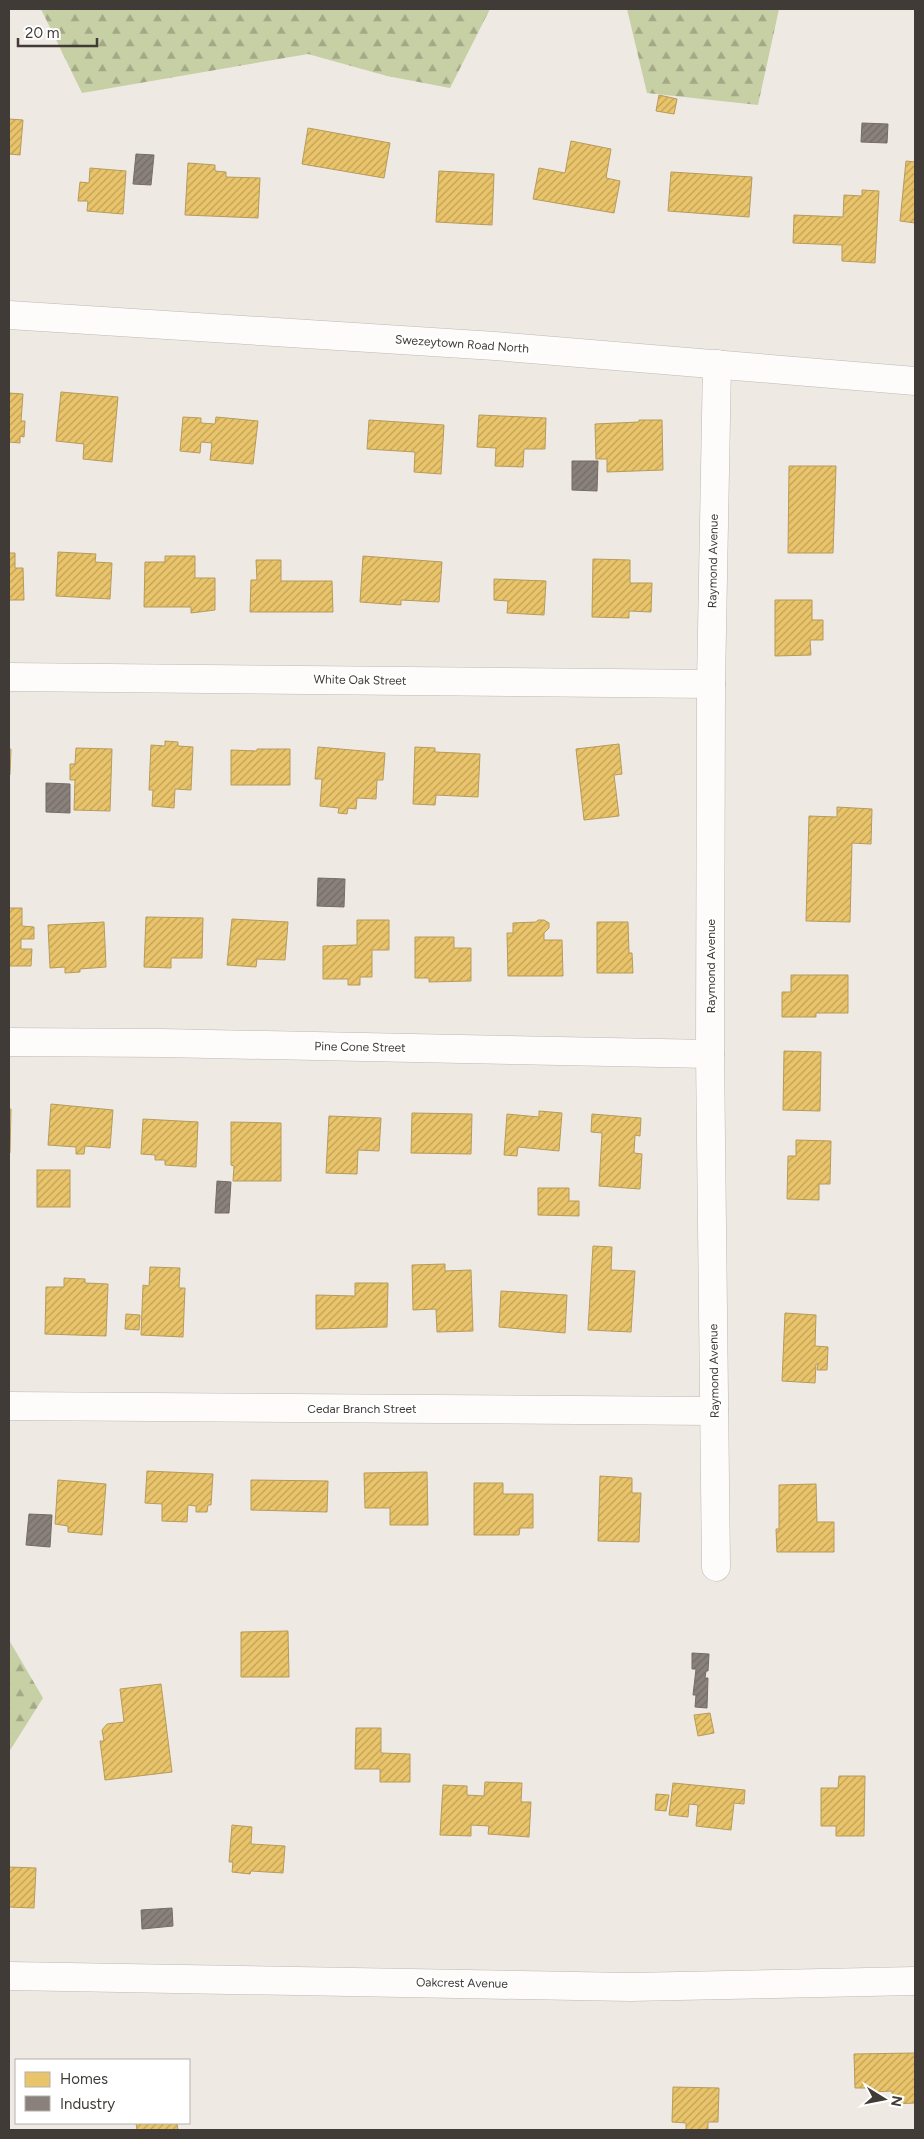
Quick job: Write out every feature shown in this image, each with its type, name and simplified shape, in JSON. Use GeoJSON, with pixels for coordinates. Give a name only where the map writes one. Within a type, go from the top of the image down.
{"type":"FeatureCollection","features":[{"type":"Feature","properties":{"kind":"street","name":"Swezeytown Road North"},"geometry":{"type":"LineString","coordinates":[[9,315],[495,346],[915,381]]}},
{"type":"Feature","properties":{"kind":"street","name":"Raymond Avenue"},"geometry":{"type":"LineString","coordinates":[[716,1567],[710,1054],[711,684],[717,364]]}},
{"type":"Feature","properties":{"kind":"street","name":"White Oak Street"},"geometry":{"type":"LineString","coordinates":[[9,677],[711,684]]}},
{"type":"Feature","properties":{"kind":"street","name":"Pine Cone Street"},"geometry":{"type":"LineString","coordinates":[[9,1042],[162,1042],[710,1054]]}},
{"type":"Feature","properties":{"kind":"street","name":"Cedar Branch Street"},"geometry":{"type":"LineString","coordinates":[[9,1406],[714,1412]]}},
{"type":"Feature","properties":{"kind":"street","name":"Oakcrest Avenue"},"geometry":{"type":"LineString","coordinates":[[9,1976],[630,1987],[915,1981]]}},
{"type":"Feature","properties":{"kind":"green space"},"geometry":{"type":"Polygon","coordinates":[[[41,9],[490,9],[450,88],[387,76],[308,54],[82,93],[41,9]]]}},
{"type":"Feature","properties":{"kind":"green space"},"geometry":{"type":"Polygon","coordinates":[[[627,9],[779,9],[758,105],[647,93],[627,9]]]}},
{"type":"Feature","properties":{"kind":"green space"},"geometry":{"type":"Polygon","coordinates":[[[9,1640],[43,1698],[9,1752],[9,1640]]]}},
{"type":"Feature","properties":{"kind":"building: Homes"},"geometry":{"type":"Polygon","coordinates":[[[659,95],[677,99],[674,114],[656,111],[659,95]]]}},
{"type":"Feature","properties":{"kind":"building: Homes"},"geometry":{"type":"Polygon","coordinates":[[[9,119],[23,120],[20,155],[9,154],[9,119]]]}},
{"type":"Feature","properties":{"kind":"building: Homes"},"geometry":{"type":"Polygon","coordinates":[[[308,128],[390,143],[384,178],[302,164],[308,128]]]}},
{"type":"Feature","properties":{"kind":"building: Homes"},"geometry":{"type":"Polygon","coordinates":[[[571,141],[611,149],[606,178],[620,181],[614,213],[533,199],[539,168],[565,173],[571,141]]]}},
{"type":"Feature","properties":{"kind":"building: Homes"},"geometry":{"type":"Polygon","coordinates":[[[906,161],[915,162],[915,223],[900,221],[906,161]]]}},
{"type":"Feature","properties":{"kind":"building: Homes"},"geometry":{"type":"Polygon","coordinates":[[[188,163],[215,165],[215,171],[226,172],[226,177],[260,178],[258,218],[185,215],[188,163]]]}},
{"type":"Feature","properties":{"kind":"building: Homes"},"geometry":{"type":"Polygon","coordinates":[[[90,168],[126,171],[123,214],[87,211],[88,201],[78,201],[80,182],[89,183],[90,168]]]}},
{"type":"Feature","properties":{"kind":"building: Homes"},"geometry":{"type":"Polygon","coordinates":[[[439,171],[494,174],[492,225],[436,222],[439,171]]]}},
{"type":"Feature","properties":{"kind":"building: Homes"},"geometry":{"type":"Polygon","coordinates":[[[671,172],[752,177],[749,217],[668,211],[671,172]]]}},
{"type":"Feature","properties":{"kind":"building: Homes"},"geometry":{"type":"Polygon","coordinates":[[[862,190],[879,191],[875,263],[842,261],[842,245],[793,243],[794,215],[843,217],[844,195],[862,196],[862,190]]]}},
{"type":"Feature","properties":{"kind":"building: Homes"},"geometry":{"type":"Polygon","coordinates":[[[61,392],[118,397],[112,462],[83,459],[84,444],[56,441],[61,392]]]}},
{"type":"Feature","properties":{"kind":"building: Homes"},"geometry":{"type":"Polygon","coordinates":[[[9,393],[23,394],[21,421],[25,421],[24,437],[20,436],[20,443],[9,442],[9,393]]]}},
{"type":"Feature","properties":{"kind":"building: Homes"},"geometry":{"type":"Polygon","coordinates":[[[479,415],[546,418],[545,449],[524,449],[523,467],[495,466],[496,448],[477,447],[479,415]]]}},
{"type":"Feature","properties":{"kind":"building: Homes"},"geometry":{"type":"Polygon","coordinates":[[[183,417],[201,418],[201,423],[215,424],[216,417],[258,421],[253,464],[210,460],[212,443],[201,442],[200,453],[180,451],[183,417]]]}},
{"type":"Feature","properties":{"kind":"building: Homes"},"geometry":{"type":"Polygon","coordinates":[[[369,420],[444,425],[441,474],[414,472],[415,452],[367,449],[369,420]]]}},
{"type":"Feature","properties":{"kind":"building: Homes"},"geometry":{"type":"Polygon","coordinates":[[[639,420],[662,420],[663,470],[607,472],[607,459],[596,459],[595,424],[639,422],[639,420]]]}},
{"type":"Feature","properties":{"kind":"building: Homes"},"geometry":{"type":"Polygon","coordinates":[[[789,466],[836,466],[833,553],[788,553],[789,466]]]}},
{"type":"Feature","properties":{"kind":"building: Homes"},"geometry":{"type":"Polygon","coordinates":[[[58,552],[96,554],[95,562],[112,563],[110,599],[56,596],[58,552]]]}},
{"type":"Feature","properties":{"kind":"building: Homes"},"geometry":{"type":"Polygon","coordinates":[[[9,553],[15,553],[15,568],[23,568],[24,600],[9,600],[9,553]]]}},
{"type":"Feature","properties":{"kind":"building: Homes"},"geometry":{"type":"Polygon","coordinates":[[[165,556],[195,556],[195,578],[215,578],[215,610],[191,613],[191,607],[144,607],[145,562],[165,562],[165,556]]]}},
{"type":"Feature","properties":{"kind":"building: Homes"},"geometry":{"type":"Polygon","coordinates":[[[363,556],[442,562],[439,602],[401,600],[401,605],[360,602],[363,556]]]}},
{"type":"Feature","properties":{"kind":"building: Homes"},"geometry":{"type":"Polygon","coordinates":[[[593,559],[630,560],[630,583],[652,583],[651,612],[629,611],[629,618],[592,617],[593,559]]]}},
{"type":"Feature","properties":{"kind":"building: Homes"},"geometry":{"type":"Polygon","coordinates":[[[256,560],[281,560],[281,581],[332,581],[333,612],[250,612],[251,580],[257,580],[256,560]]]}},
{"type":"Feature","properties":{"kind":"building: Homes"},"geometry":{"type":"Polygon","coordinates":[[[494,579],[546,581],[544,615],[507,613],[508,601],[494,600],[494,579]]]}},
{"type":"Feature","properties":{"kind":"building: Homes"},"geometry":{"type":"Polygon","coordinates":[[[775,600],[812,600],[812,620],[823,620],[823,640],[810,640],[811,655],[775,656],[775,600]]]}},
{"type":"Feature","properties":{"kind":"building: Homes"},"geometry":{"type":"Polygon","coordinates":[[[165,741],[178,742],[178,746],[193,747],[191,790],[175,789],[174,808],[152,806],[153,790],[149,790],[151,745],[165,746],[165,741]]]}},
{"type":"Feature","properties":{"kind":"building: Homes"},"geometry":{"type":"Polygon","coordinates":[[[619,744],[622,774],[614,775],[619,816],[584,820],[576,749],[619,744]]]}},
{"type":"Feature","properties":{"kind":"building: Homes"},"geometry":{"type":"Polygon","coordinates":[[[318,747],[385,753],[383,780],[377,780],[376,799],[357,798],[356,809],[348,808],[347,814],[338,813],[339,808],[320,806],[322,779],[315,779],[318,747]]]}},
{"type":"Feature","properties":{"kind":"building: Homes"},"geometry":{"type":"Polygon","coordinates":[[[415,747],[435,748],[435,752],[480,754],[478,797],[436,795],[435,805],[413,804],[415,747]]]}},
{"type":"Feature","properties":{"kind":"building: Homes"},"geometry":{"type":"Polygon","coordinates":[[[76,748],[112,749],[110,811],[74,810],[75,780],[70,780],[70,764],[75,764],[76,748]]]}},
{"type":"Feature","properties":{"kind":"building: Homes"},"geometry":{"type":"Polygon","coordinates":[[[9,749],[11,749],[10,775],[9,775],[9,749]]]}},
{"type":"Feature","properties":{"kind":"building: Homes"},"geometry":{"type":"Polygon","coordinates":[[[257,749],[290,749],[290,785],[231,785],[231,750],[257,751],[257,749]]]}},
{"type":"Feature","properties":{"kind":"building: Homes"},"geometry":{"type":"Polygon","coordinates":[[[837,807],[872,809],[871,844],[852,843],[850,922],[806,921],[809,816],[837,817],[837,807]]]}},
{"type":"Feature","properties":{"kind":"building: Homes"},"geometry":{"type":"Polygon","coordinates":[[[9,908],[22,908],[22,926],[34,927],[34,939],[21,939],[21,949],[32,949],[31,966],[9,966],[9,908]]]}},
{"type":"Feature","properties":{"kind":"building: Homes"},"geometry":{"type":"Polygon","coordinates":[[[146,917],[203,918],[202,958],[171,958],[171,968],[144,967],[146,917]]]}},
{"type":"Feature","properties":{"kind":"building: Homes"},"geometry":{"type":"Polygon","coordinates":[[[232,919],[288,922],[285,960],[257,959],[256,967],[227,965],[232,919]]]}},
{"type":"Feature","properties":{"kind":"building: Homes"},"geometry":{"type":"Polygon","coordinates":[[[357,920],[389,920],[389,950],[372,950],[372,977],[360,977],[360,985],[348,985],[348,979],[323,979],[323,946],[357,945],[357,920]]]}},
{"type":"Feature","properties":{"kind":"building: Homes"},"geometry":{"type":"Polygon","coordinates":[[[544,920],[549,923],[549,928],[544,933],[544,940],[562,940],[563,976],[508,976],[507,933],[513,933],[513,923],[536,922],[544,920]]]}},
{"type":"Feature","properties":{"kind":"building: Homes"},"geometry":{"type":"Polygon","coordinates":[[[104,922],[106,967],[80,969],[80,972],[65,973],[65,967],[50,968],[48,925],[104,922]]]}},
{"type":"Feature","properties":{"kind":"building: Homes"},"geometry":{"type":"Polygon","coordinates":[[[597,922],[628,922],[629,953],[632,953],[633,973],[597,973],[597,922]]]}},
{"type":"Feature","properties":{"kind":"building: Homes"},"geometry":{"type":"Polygon","coordinates":[[[415,937],[454,937],[454,948],[471,948],[471,981],[429,982],[429,978],[415,978],[415,937]]]}},
{"type":"Feature","properties":{"kind":"building: Homes"},"geometry":{"type":"Polygon","coordinates":[[[791,975],[848,975],[848,1013],[816,1013],[816,1017],[782,1017],[782,992],[791,992],[791,975]]]}},
{"type":"Feature","properties":{"kind":"building: Homes"},"geometry":{"type":"Polygon","coordinates":[[[784,1051],[821,1052],[820,1111],[783,1110],[784,1051]]]}},
{"type":"Feature","properties":{"kind":"building: Homes"},"geometry":{"type":"Polygon","coordinates":[[[51,1104],[113,1110],[110,1148],[85,1146],[84,1154],[76,1154],[76,1147],[48,1145],[51,1104]]]}},
{"type":"Feature","properties":{"kind":"building: Homes"},"geometry":{"type":"Polygon","coordinates":[[[9,1109],[11,1109],[10,1153],[9,1153],[9,1109]]]}},
{"type":"Feature","properties":{"kind":"building: Homes"},"geometry":{"type":"Polygon","coordinates":[[[539,1111],[562,1113],[559,1151],[518,1147],[517,1156],[504,1155],[507,1114],[539,1117],[539,1111]]]}},
{"type":"Feature","properties":{"kind":"building: Homes"},"geometry":{"type":"Polygon","coordinates":[[[412,1113],[472,1114],[471,1154],[411,1153],[412,1113]]]}},
{"type":"Feature","properties":{"kind":"building: Homes"},"geometry":{"type":"Polygon","coordinates":[[[592,1114],[641,1118],[640,1136],[635,1135],[634,1153],[642,1154],[640,1189],[599,1186],[602,1133],[591,1132],[592,1114]]]}},
{"type":"Feature","properties":{"kind":"building: Homes"},"geometry":{"type":"Polygon","coordinates":[[[329,1116],[381,1118],[379,1151],[358,1150],[357,1174],[326,1173],[329,1116]]]}},
{"type":"Feature","properties":{"kind":"building: Homes"},"geometry":{"type":"Polygon","coordinates":[[[143,1119],[198,1122],[196,1167],[165,1165],[165,1160],[155,1160],[155,1155],[141,1154],[143,1119]]]}},
{"type":"Feature","properties":{"kind":"building: Homes"},"geometry":{"type":"Polygon","coordinates":[[[231,1122],[281,1123],[281,1181],[233,1181],[234,1166],[231,1165],[231,1122]]]}},
{"type":"Feature","properties":{"kind":"building: Homes"},"geometry":{"type":"Polygon","coordinates":[[[796,1140],[831,1141],[830,1184],[819,1184],[819,1200],[787,1199],[788,1156],[796,1156],[796,1140]]]}},
{"type":"Feature","properties":{"kind":"building: Homes"},"geometry":{"type":"Polygon","coordinates":[[[37,1170],[70,1170],[70,1207],[37,1207],[37,1170]]]}},
{"type":"Feature","properties":{"kind":"building: Homes"},"geometry":{"type":"Polygon","coordinates":[[[538,1188],[569,1188],[569,1201],[579,1201],[579,1216],[538,1215],[538,1188]]]}},
{"type":"Feature","properties":{"kind":"building: Homes"},"geometry":{"type":"Polygon","coordinates":[[[593,1246],[612,1247],[611,1270],[635,1271],[631,1332],[588,1330],[593,1246]]]}},
{"type":"Feature","properties":{"kind":"building: Homes"},"geometry":{"type":"Polygon","coordinates":[[[445,1264],[445,1271],[471,1270],[473,1331],[437,1332],[436,1309],[413,1310],[412,1265],[445,1264]]]}},
{"type":"Feature","properties":{"kind":"building: Homes"},"geometry":{"type":"Polygon","coordinates":[[[150,1267],[180,1268],[179,1288],[185,1288],[183,1337],[141,1335],[143,1285],[149,1286],[150,1267]]]}},
{"type":"Feature","properties":{"kind":"building: Homes"},"geometry":{"type":"Polygon","coordinates":[[[64,1278],[85,1279],[85,1283],[108,1284],[106,1336],[45,1334],[46,1287],[64,1287],[64,1278]]]}},
{"type":"Feature","properties":{"kind":"building: Homes"},"geometry":{"type":"Polygon","coordinates":[[[355,1283],[388,1283],[387,1327],[316,1329],[316,1295],[355,1296],[355,1283]]]}},
{"type":"Feature","properties":{"kind":"building: Homes"},"geometry":{"type":"Polygon","coordinates":[[[501,1291],[567,1295],[565,1333],[499,1327],[501,1291]]]}},
{"type":"Feature","properties":{"kind":"building: Homes"},"geometry":{"type":"Polygon","coordinates":[[[785,1313],[816,1315],[815,1346],[828,1347],[827,1370],[817,1370],[818,1364],[816,1364],[815,1383],[782,1381],[785,1313]]]}},
{"type":"Feature","properties":{"kind":"building: Homes"},"geometry":{"type":"Polygon","coordinates":[[[126,1314],[140,1315],[139,1330],[125,1329],[126,1314]]]}},
{"type":"Feature","properties":{"kind":"building: Homes"},"geometry":{"type":"Polygon","coordinates":[[[147,1471],[213,1474],[211,1505],[208,1505],[207,1512],[196,1512],[196,1506],[188,1505],[187,1522],[162,1521],[162,1504],[145,1503],[147,1471]]]}},
{"type":"Feature","properties":{"kind":"building: Homes"},"geometry":{"type":"Polygon","coordinates":[[[427,1472],[428,1525],[390,1525],[390,1508],[365,1508],[364,1473],[427,1472]]]}},
{"type":"Feature","properties":{"kind":"building: Homes"},"geometry":{"type":"Polygon","coordinates":[[[600,1476],[632,1478],[632,1493],[641,1493],[639,1542],[598,1541],[600,1476]]]}},
{"type":"Feature","properties":{"kind":"building: Homes"},"geometry":{"type":"Polygon","coordinates":[[[58,1480],[106,1484],[102,1535],[68,1532],[68,1526],[55,1524],[58,1480]]]}},
{"type":"Feature","properties":{"kind":"building: Homes"},"geometry":{"type":"Polygon","coordinates":[[[251,1480],[328,1481],[327,1512],[251,1510],[251,1480]]]}},
{"type":"Feature","properties":{"kind":"building: Homes"},"geometry":{"type":"Polygon","coordinates":[[[474,1483],[503,1483],[503,1494],[533,1494],[533,1528],[520,1528],[519,1535],[474,1535],[474,1483]]]}},
{"type":"Feature","properties":{"kind":"building: Homes"},"geometry":{"type":"Polygon","coordinates":[[[816,1484],[817,1522],[834,1522],[834,1552],[777,1552],[776,1529],[779,1529],[779,1485],[816,1484]]]}},
{"type":"Feature","properties":{"kind":"building: Homes"},"geometry":{"type":"Polygon","coordinates":[[[288,1631],[289,1677],[241,1677],[241,1632],[288,1631]]]}},
{"type":"Feature","properties":{"kind":"building: Homes"},"geometry":{"type":"Polygon","coordinates":[[[161,1684],[172,1772],[105,1780],[100,1741],[104,1741],[102,1730],[107,1724],[124,1722],[120,1689],[161,1684]]]}},
{"type":"Feature","properties":{"kind":"building: Homes"},"geometry":{"type":"Polygon","coordinates":[[[710,1713],[714,1733],[698,1736],[694,1715],[710,1713]]]}},
{"type":"Feature","properties":{"kind":"building: Homes"},"geometry":{"type":"Polygon","coordinates":[[[356,1728],[381,1728],[381,1753],[410,1754],[410,1782],[380,1782],[380,1769],[355,1769],[356,1728]]]}},
{"type":"Feature","properties":{"kind":"building: Homes"},"geometry":{"type":"Polygon","coordinates":[[[839,1776],[865,1776],[864,1836],[836,1836],[836,1826],[821,1826],[821,1788],[838,1788],[839,1776]]]}},
{"type":"Feature","properties":{"kind":"building: Homes"},"geometry":{"type":"Polygon","coordinates":[[[485,1782],[522,1783],[521,1802],[531,1802],[529,1837],[488,1834],[489,1826],[471,1825],[471,1836],[440,1835],[443,1785],[467,1786],[467,1795],[484,1796],[485,1782]]]}},
{"type":"Feature","properties":{"kind":"building: Homes"},"geometry":{"type":"Polygon","coordinates":[[[673,1783],[745,1790],[744,1804],[734,1803],[731,1830],[696,1826],[698,1805],[689,1804],[688,1817],[669,1815],[673,1783]]]}},
{"type":"Feature","properties":{"kind":"building: Homes"},"geometry":{"type":"Polygon","coordinates":[[[656,1794],[669,1795],[666,1811],[655,1810],[656,1794]]]}},
{"type":"Feature","properties":{"kind":"building: Homes"},"geometry":{"type":"Polygon","coordinates":[[[232,1825],[252,1827],[251,1844],[285,1846],[283,1873],[251,1871],[250,1874],[232,1872],[233,1862],[229,1862],[232,1825]]]}},
{"type":"Feature","properties":{"kind":"building: Homes"},"geometry":{"type":"Polygon","coordinates":[[[9,1867],[36,1868],[34,1908],[9,1907],[9,1867]]]}},
{"type":"Feature","properties":{"kind":"building: Homes"},"geometry":{"type":"Polygon","coordinates":[[[915,2053],[915,2103],[892,2104],[892,2091],[872,2092],[872,2088],[855,2088],[854,2054],[915,2053]]]}},
{"type":"Feature","properties":{"kind":"building: Homes"},"geometry":{"type":"Polygon","coordinates":[[[673,2087],[719,2088],[718,2122],[708,2122],[708,2130],[686,2130],[686,2123],[672,2122],[673,2087]]]}},
{"type":"Feature","properties":{"kind":"building: Homes"},"geometry":{"type":"Polygon","coordinates":[[[136,2124],[177,2124],[178,2130],[137,2130],[136,2124]]]}},
{"type":"Feature","properties":{"kind":"building: Industry"},"geometry":{"type":"Polygon","coordinates":[[[862,123],[888,124],[887,143],[861,142],[862,123]]]}},
{"type":"Feature","properties":{"kind":"building: Industry"},"geometry":{"type":"Polygon","coordinates":[[[136,154],[154,155],[151,185],[133,184],[136,154]]]}},
{"type":"Feature","properties":{"kind":"building: Industry"},"geometry":{"type":"Polygon","coordinates":[[[572,461],[598,461],[597,491],[572,490],[572,461]]]}},
{"type":"Feature","properties":{"kind":"building: Industry"},"geometry":{"type":"Polygon","coordinates":[[[46,783],[70,784],[70,813],[46,812],[46,783]]]}},
{"type":"Feature","properties":{"kind":"building: Industry"},"geometry":{"type":"Polygon","coordinates":[[[318,878],[345,879],[344,907],[317,906],[318,878]]]}},
{"type":"Feature","properties":{"kind":"building: Industry"},"geometry":{"type":"Polygon","coordinates":[[[217,1181],[231,1182],[229,1213],[215,1213],[217,1181]]]}},
{"type":"Feature","properties":{"kind":"building: Industry"},"geometry":{"type":"Polygon","coordinates":[[[29,1514],[52,1515],[50,1547],[26,1545],[29,1514]]]}},
{"type":"Feature","properties":{"kind":"building: Industry"},"geometry":{"type":"Polygon","coordinates":[[[692,1653],[709,1654],[708,1671],[706,1671],[705,1678],[708,1678],[707,1708],[695,1707],[696,1695],[693,1695],[696,1669],[692,1669],[692,1653]]]}},
{"type":"Feature","properties":{"kind":"building: Industry"},"geometry":{"type":"Polygon","coordinates":[[[172,1908],[173,1926],[142,1929],[141,1910],[172,1908]]]}}]}
